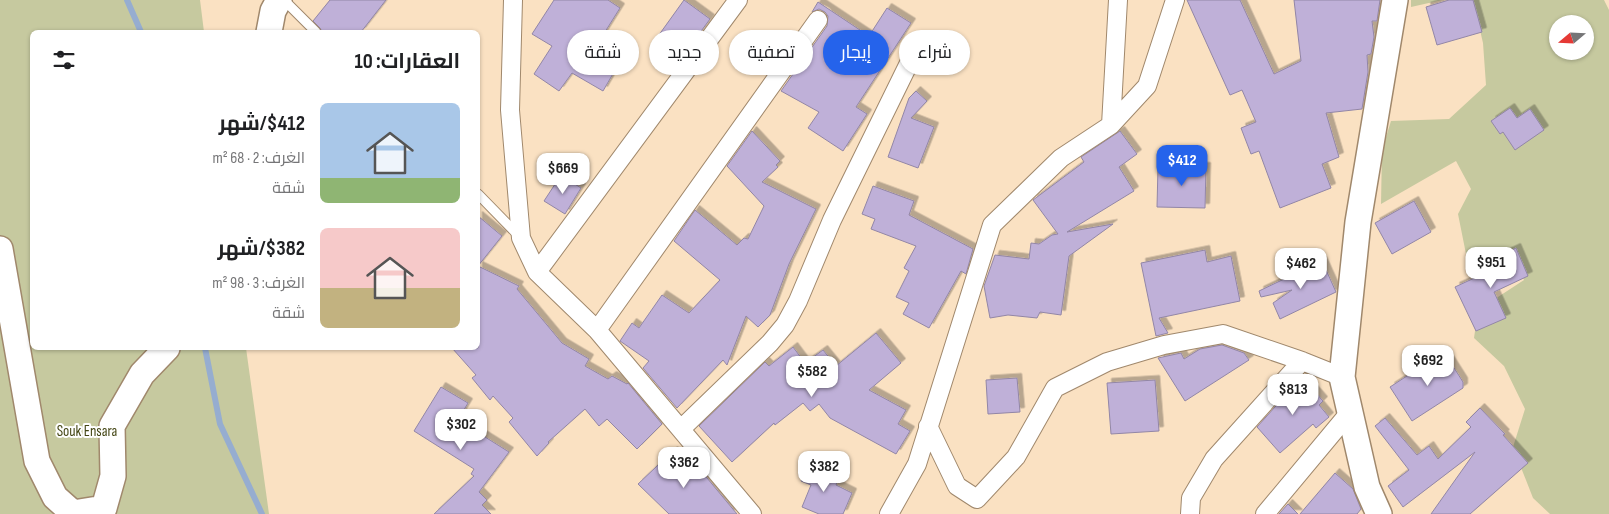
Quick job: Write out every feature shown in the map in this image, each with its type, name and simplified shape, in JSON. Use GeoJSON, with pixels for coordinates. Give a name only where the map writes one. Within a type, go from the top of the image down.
{"type":"FeatureCollection","features":[{"type":"Feature","properties":{"kind":"street"},"geometry":{"type":"LineString","coordinates":[[269,30],[279,0]]}},
{"type":"Feature","properties":{"kind":"street"},"geometry":{"type":"LineString","coordinates":[[513,0],[510,110],[521,238],[537,272],[598,330],[752,514]]}},
{"type":"Feature","properties":{"kind":"street"},"geometry":{"type":"LineString","coordinates":[[537,272],[738,0]]}},
{"type":"Feature","properties":{"kind":"street"},"geometry":{"type":"LineString","coordinates":[[1111,125],[1118,0]]}},
{"type":"Feature","properties":{"kind":"street"},"geometry":{"type":"LineString","coordinates":[[889,514],[917,464],[992,225],[1061,158],[1111,125],[1147,86],[1175,0]]}},
{"type":"Feature","properties":{"kind":"street"},"geometry":{"type":"LineString","coordinates":[[1379,514],[1367,487],[1342,377],[1358,222],[1395,0]]}},
{"type":"Feature","properties":{"kind":"street"},"geometry":{"type":"LineString","coordinates":[[598,330],[818,20]]}},
{"type":"Feature","properties":{"kind":"street"},"geometry":{"type":"LineString","coordinates":[[682,429],[786,325],[832,220],[903,75]]}},
{"type":"Feature","properties":{"kind":"street"},"geometry":{"type":"LineString","coordinates":[[0,249],[37,461],[55,497],[73,512],[104,508],[114,476],[112,426],[142,374],[165,350]]}},
{"type":"Feature","properties":{"kind":"street"},"geometry":{"type":"LineString","coordinates":[[928,426],[957,486],[977,499],[1016,457],[1055,388],[1107,362],[1164,345],[1223,334],[1342,377]]}},
{"type":"Feature","properties":{"kind":"street"},"geometry":{"type":"LineString","coordinates":[[1190,514],[1191,498],[1214,459],[1302,361]]}},
{"type":"Feature","properties":{"kind":"street"},"geometry":{"type":"LineString","coordinates":[[1265,514],[1350,412]]}},
{"type":"Feature","properties":{"kind":"lane"},"geometry":{"type":"LineString","coordinates":[[284,0],[314,30]]}},
{"type":"Feature","properties":{"kind":"lane"},"geometry":{"type":"LineString","coordinates":[[480,196],[521,238]]}},
{"type":"Feature","properties":{"kind":"green space","name":"Souk Ensara"},"geometry":{"type":"Polygon","coordinates":[[[0,0],[200,0],[204,30],[30,30],[30,350],[246,350],[269,514],[0,514],[0,0]]]}},
{"type":"Feature","properties":{"kind":"green space"},"geometry":{"type":"Polygon","coordinates":[[[1411,0],[1442,0],[1411,7],[1411,0]]]}},
{"type":"Feature","properties":{"kind":"green space"},"geometry":{"type":"Polygon","coordinates":[[[1473,0],[1604,0],[1609,10],[1609,514],[1550,514],[1533,498],[1513,447],[1525,409],[1504,366],[1474,338],[1478,310],[1524,280],[1511,251],[1484,265],[1466,254],[1458,214],[1471,189],[1456,161],[1381,204],[1382,150],[1391,121],[1449,119],[1486,85],[1483,43],[1473,0]]]}},
{"type":"Feature","properties":{"kind":"building"},"geometry":{"type":"Polygon","coordinates":[[[330,0],[386,0],[363,30],[321,30],[313,21],[330,0]]]}},
{"type":"Feature","properties":{"kind":"building"},"geometry":{"type":"Polygon","coordinates":[[[554,0],[608,0],[620,8],[606,30],[567,30],[567,75],[571,75],[559,91],[534,74],[552,46],[532,34],[554,0]]]}},
{"type":"Feature","properties":{"kind":"building"},"geometry":{"type":"Polygon","coordinates":[[[684,0],[710,19],[702,30],[662,30],[684,0]]]}},
{"type":"Feature","properties":{"kind":"building"},"geometry":{"type":"Polygon","coordinates":[[[1187,0],[1240,0],[1274,74],[1301,61],[1294,0],[1380,0],[1377,21],[1372,21],[1374,37],[1371,54],[1367,55],[1368,72],[1362,109],[1326,113],[1339,157],[1322,164],[1331,188],[1280,208],[1259,151],[1251,154],[1241,128],[1256,122],[1242,90],[1230,95],[1187,0]]]}},
{"type":"Feature","properties":{"kind":"building"},"geometry":{"type":"Polygon","coordinates":[[[1449,0],[1473,0],[1482,32],[1437,45],[1426,7],[1449,0]]]}},
{"type":"Feature","properties":{"kind":"building"},"geometry":{"type":"Polygon","coordinates":[[[818,2],[860,30],[824,30],[827,26],[828,16],[819,9],[812,12],[818,2]]]}},
{"type":"Feature","properties":{"kind":"building"},"geometry":{"type":"Polygon","coordinates":[[[887,8],[911,23],[906,30],[899,30],[899,41],[889,57],[889,30],[873,30],[887,8]]]}},
{"type":"Feature","properties":{"kind":"building"},"geometry":{"type":"Polygon","coordinates":[[[823,32],[823,75],[877,75],[856,107],[867,114],[843,151],[808,128],[819,112],[781,91],[792,75],[813,75],[813,46],[823,32]]]}},
{"type":"Feature","properties":{"kind":"building"},"geometry":{"type":"Polygon","coordinates":[[[575,75],[612,75],[603,91],[575,75]]]}},
{"type":"Feature","properties":{"kind":"building"},"geometry":{"type":"Polygon","coordinates":[[[916,91],[927,101],[911,118],[934,127],[918,168],[888,157],[909,98],[916,91]]]}},
{"type":"Feature","properties":{"kind":"building"},"geometry":{"type":"Polygon","coordinates":[[[1510,108],[1517,118],[1530,109],[1544,130],[1515,150],[1503,132],[1500,134],[1491,121],[1510,108]]]}},
{"type":"Feature","properties":{"kind":"building"},"geometry":{"type":"Polygon","coordinates":[[[752,131],[780,161],[776,165],[778,167],[762,182],[816,209],[789,264],[770,315],[758,327],[746,316],[727,365],[723,360],[677,408],[643,368],[649,361],[620,341],[632,323],[639,328],[662,295],[689,313],[720,280],[674,241],[695,210],[737,245],[744,238],[748,239],[764,206],[727,166],[752,131]]]}},
{"type":"Feature","properties":{"kind":"building"},"geometry":{"type":"Polygon","coordinates":[[[1120,131],[1137,154],[1119,167],[1134,191],[1067,232],[1113,224],[1069,256],[1061,315],[1040,312],[1037,318],[1008,315],[990,318],[984,286],[995,255],[1029,259],[1031,243],[1039,244],[1052,235],[1058,234],[1033,200],[1084,162],[1081,157],[1120,131]]]}},
{"type":"Feature","properties":{"kind":"building"},"geometry":{"type":"Polygon","coordinates":[[[1158,167],[1206,167],[1205,208],[1157,207],[1158,167]]]}},
{"type":"Feature","properties":{"kind":"building"},"geometry":{"type":"Polygon","coordinates":[[[561,175],[581,188],[565,214],[544,201],[561,175]]]}},
{"type":"Feature","properties":{"kind":"building"},"geometry":{"type":"Polygon","coordinates":[[[873,186],[914,201],[909,215],[973,249],[966,274],[961,271],[929,328],[903,314],[909,303],[896,297],[909,271],[904,268],[916,246],[871,229],[875,219],[862,214],[873,186]]]}},
{"type":"Feature","properties":{"kind":"building"},"geometry":{"type":"Polygon","coordinates":[[[1414,201],[1431,232],[1392,254],[1375,223],[1414,201]]]}},
{"type":"Feature","properties":{"kind":"building"},"geometry":{"type":"Polygon","coordinates":[[[480,218],[502,236],[480,264],[480,218]]]}},
{"type":"Feature","properties":{"kind":"building"},"geometry":{"type":"Polygon","coordinates":[[[1516,248],[1528,276],[1494,292],[1506,318],[1476,331],[1455,287],[1483,274],[1479,265],[1516,248]]]}},
{"type":"Feature","properties":{"kind":"building"},"geometry":{"type":"Polygon","coordinates":[[[1205,250],[1207,262],[1231,256],[1240,301],[1159,318],[1168,333],[1156,336],[1141,263],[1205,250]]]}},
{"type":"Feature","properties":{"kind":"building"},"geometry":{"type":"Polygon","coordinates":[[[1322,261],[1336,292],[1280,319],[1273,303],[1292,290],[1261,297],[1259,291],[1322,261]]]}},
{"type":"Feature","properties":{"kind":"building"},"geometry":{"type":"Polygon","coordinates":[[[480,267],[519,286],[517,289],[562,343],[589,359],[585,366],[608,379],[612,376],[628,383],[662,424],[637,449],[607,419],[599,426],[585,409],[548,442],[537,456],[509,422],[513,418],[493,396],[490,400],[472,378],[476,375],[454,350],[480,350],[480,267]]]}},
{"type":"Feature","properties":{"kind":"building"},"geometry":{"type":"Polygon","coordinates":[[[876,333],[901,363],[869,390],[906,410],[898,424],[910,431],[896,454],[830,418],[819,404],[810,411],[803,403],[775,425],[774,423],[732,462],[699,426],[765,362],[769,366],[793,347],[805,363],[823,350],[836,366],[876,333]]]}},
{"type":"Feature","properties":{"kind":"building"},"geometry":{"type":"Polygon","coordinates":[[[1222,345],[1244,353],[1249,360],[1185,401],[1158,358],[1181,353],[1184,359],[1200,349],[1222,345]]]}},
{"type":"Feature","properties":{"kind":"building"},"geometry":{"type":"Polygon","coordinates":[[[1444,352],[1463,382],[1463,388],[1412,421],[1390,387],[1444,352]]]}},
{"type":"Feature","properties":{"kind":"building"},"geometry":{"type":"Polygon","coordinates":[[[1302,377],[1323,401],[1319,405],[1329,417],[1316,428],[1313,424],[1280,453],[1257,427],[1302,377]]]}},
{"type":"Feature","properties":{"kind":"building"},"geometry":{"type":"Polygon","coordinates":[[[1017,378],[1020,412],[988,414],[986,380],[1017,378]]]}},
{"type":"Feature","properties":{"kind":"building"},"geometry":{"type":"Polygon","coordinates":[[[1155,380],[1159,431],[1111,434],[1107,383],[1155,380]]]}},
{"type":"Feature","properties":{"kind":"building"},"geometry":{"type":"Polygon","coordinates":[[[441,387],[468,403],[458,420],[509,452],[479,492],[487,500],[482,505],[491,514],[434,514],[474,476],[471,474],[474,469],[414,431],[441,387]]]}},
{"type":"Feature","properties":{"kind":"building"},"geometry":{"type":"Polygon","coordinates":[[[1480,408],[1505,434],[1503,435],[1528,463],[1470,514],[1431,514],[1475,452],[1403,507],[1388,486],[1409,470],[1375,426],[1385,418],[1417,455],[1429,446],[1438,459],[1471,427],[1466,422],[1480,408]]]}},
{"type":"Feature","properties":{"kind":"building"},"geometry":{"type":"Polygon","coordinates":[[[673,451],[683,461],[687,456],[737,514],[669,514],[638,484],[673,451]]]}},
{"type":"Feature","properties":{"kind":"building"},"geometry":{"type":"Polygon","coordinates":[[[808,464],[839,478],[836,485],[852,493],[843,514],[819,514],[802,507],[811,485],[801,481],[808,464]]]}},
{"type":"Feature","properties":{"kind":"building"},"geometry":{"type":"Polygon","coordinates":[[[1335,473],[1353,489],[1361,509],[1357,514],[1300,514],[1335,473]]]}},
{"type":"Feature","properties":{"kind":"building"},"geometry":{"type":"Polygon","coordinates":[[[1288,504],[1298,514],[1279,514],[1288,504]]]}},
{"type":"Feature","properties":{"kind":"waterway"},"geometry":{"type":"LineString","coordinates":[[127,0],[140,30]]}},
{"type":"Feature","properties":{"kind":"waterway"},"geometry":{"type":"LineString","coordinates":[[205,350],[220,424],[262,514]]}}]}
